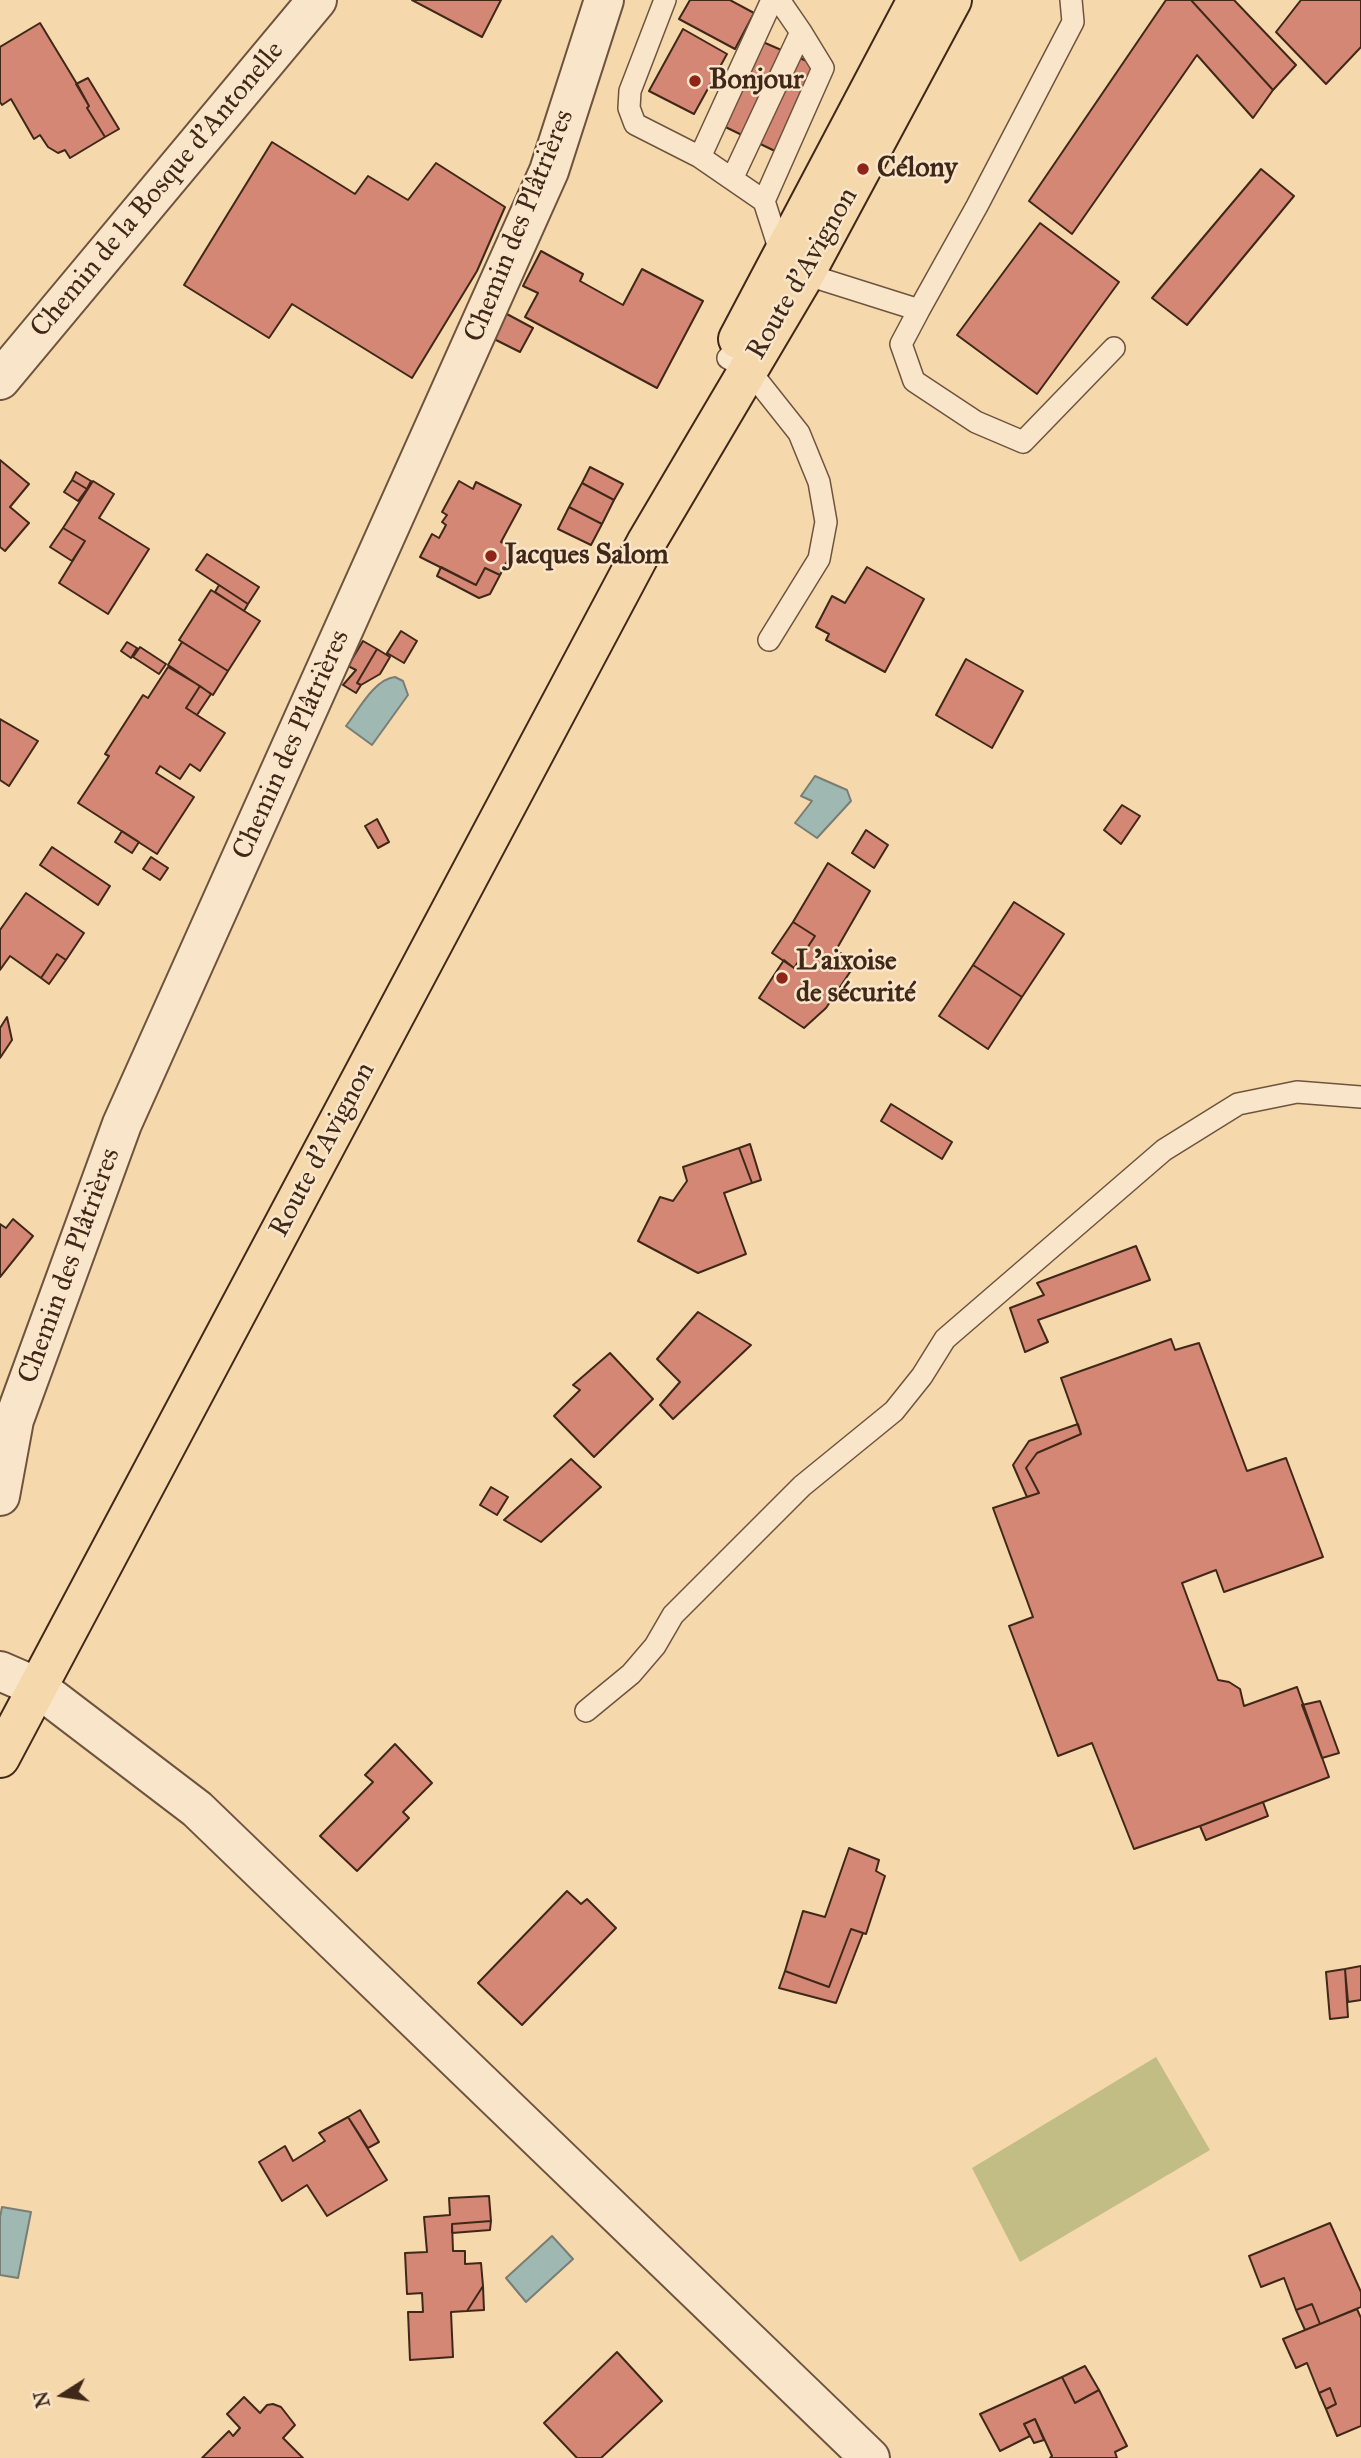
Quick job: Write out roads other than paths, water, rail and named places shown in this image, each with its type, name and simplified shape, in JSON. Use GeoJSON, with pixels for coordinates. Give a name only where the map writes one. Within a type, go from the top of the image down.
{"type":"FeatureCollection","features":[{"type":"Feature","properties":{"kind":"main road","name":"Route d'Avignon"},"geometry":{"type":"LineString","coordinates":[[793,265],[917,0]]}},
{"type":"Feature","properties":{"kind":"main road","name":"Route d'Avignon"},"geometry":{"type":"LineString","coordinates":[[0,1758],[739,364],[793,265],[952,0]]}},
{"type":"Feature","properties":{"kind":"street","name":"Chemin de la Bosque d'Antonelle"},"geometry":{"type":"LineString","coordinates":[[0,380],[317,0]]}},
{"type":"Feature","properties":{"kind":"street","name":"Chemin des Plâtrières"},"geometry":{"type":"LineString","coordinates":[[0,1496],[14,1420],[122,1124],[549,171],[604,0]]}},
{"type":"Feature","properties":{"kind":"street"},"geometry":{"type":"LineString","coordinates":[[0,1671],[37,1687],[197,1809],[870,2458]]}},
{"type":"Feature","properties":{"kind":"lane"},"geometry":{"type":"LineString","coordinates":[[666,0],[630,91],[629,108],[635,124],[700,157],[764,201],[793,265],[919,310]]}},
{"type":"Feature","properties":{"kind":"lane"},"geometry":{"type":"LineString","coordinates":[[700,157],[772,0]]}},
{"type":"Feature","properties":{"kind":"lane"},"geometry":{"type":"LineString","coordinates":[[764,201],[823,68],[779,0]]}},
{"type":"Feature","properties":{"kind":"lane"},"geometry":{"type":"LineString","coordinates":[[1071,0],[1073,22],[901,344],[914,381],[976,422],[1023,442],[1114,348]]}},
{"type":"Feature","properties":{"kind":"lane"},"geometry":{"type":"LineString","coordinates":[[732,179],[801,32]]}},
{"type":"Feature","properties":{"kind":"lane"},"geometry":{"type":"LineString","coordinates":[[739,364],[799,433],[820,482],[826,522],[819,559],[769,640]]}},
{"type":"Feature","properties":{"kind":"lane"},"geometry":{"type":"LineString","coordinates":[[586,1711],[631,1674],[655,1646],[673,1615],[802,1486],[894,1411],[922,1376],[945,1339],[1164,1150],[1238,1104],[1297,1092],[1361,1097]]}},
{"type":"Feature","properties":{"kind":"water"},"geometry":{"type":"Polygon","coordinates":[[[395,677],[403,681],[408,695],[372,745],[346,726],[373,689],[395,677]]]}},
{"type":"Feature","properties":{"kind":"water"},"geometry":{"type":"Polygon","coordinates":[[[815,776],[847,790],[851,801],[817,838],[795,823],[812,801],[801,796],[815,776]]]}},
{"type":"Feature","properties":{"kind":"water"},"geometry":{"type":"Polygon","coordinates":[[[2,2207],[31,2212],[18,2278],[0,2275],[2,2207]]]}},
{"type":"Feature","properties":{"kind":"water"},"geometry":{"type":"Polygon","coordinates":[[[552,2236],[573,2259],[526,2302],[506,2278],[552,2236]]]}},
{"type":"Feature","properties":{"kind":"place","name":"Bonjour"},"geometry":{"type":"Point","coordinates":[695,81]}},
{"type":"Feature","properties":{"kind":"place","name":"Célony"},"geometry":{"type":"Point","coordinates":[863,169]}},
{"type":"Feature","properties":{"kind":"place","name":"Jacques Salom"},"geometry":{"type":"Point","coordinates":[491,556]}},
{"type":"Feature","properties":{"kind":"place","name":"L'aixoise de sécurité"},"geometry":{"type":"Point","coordinates":[782,978]}}]}
